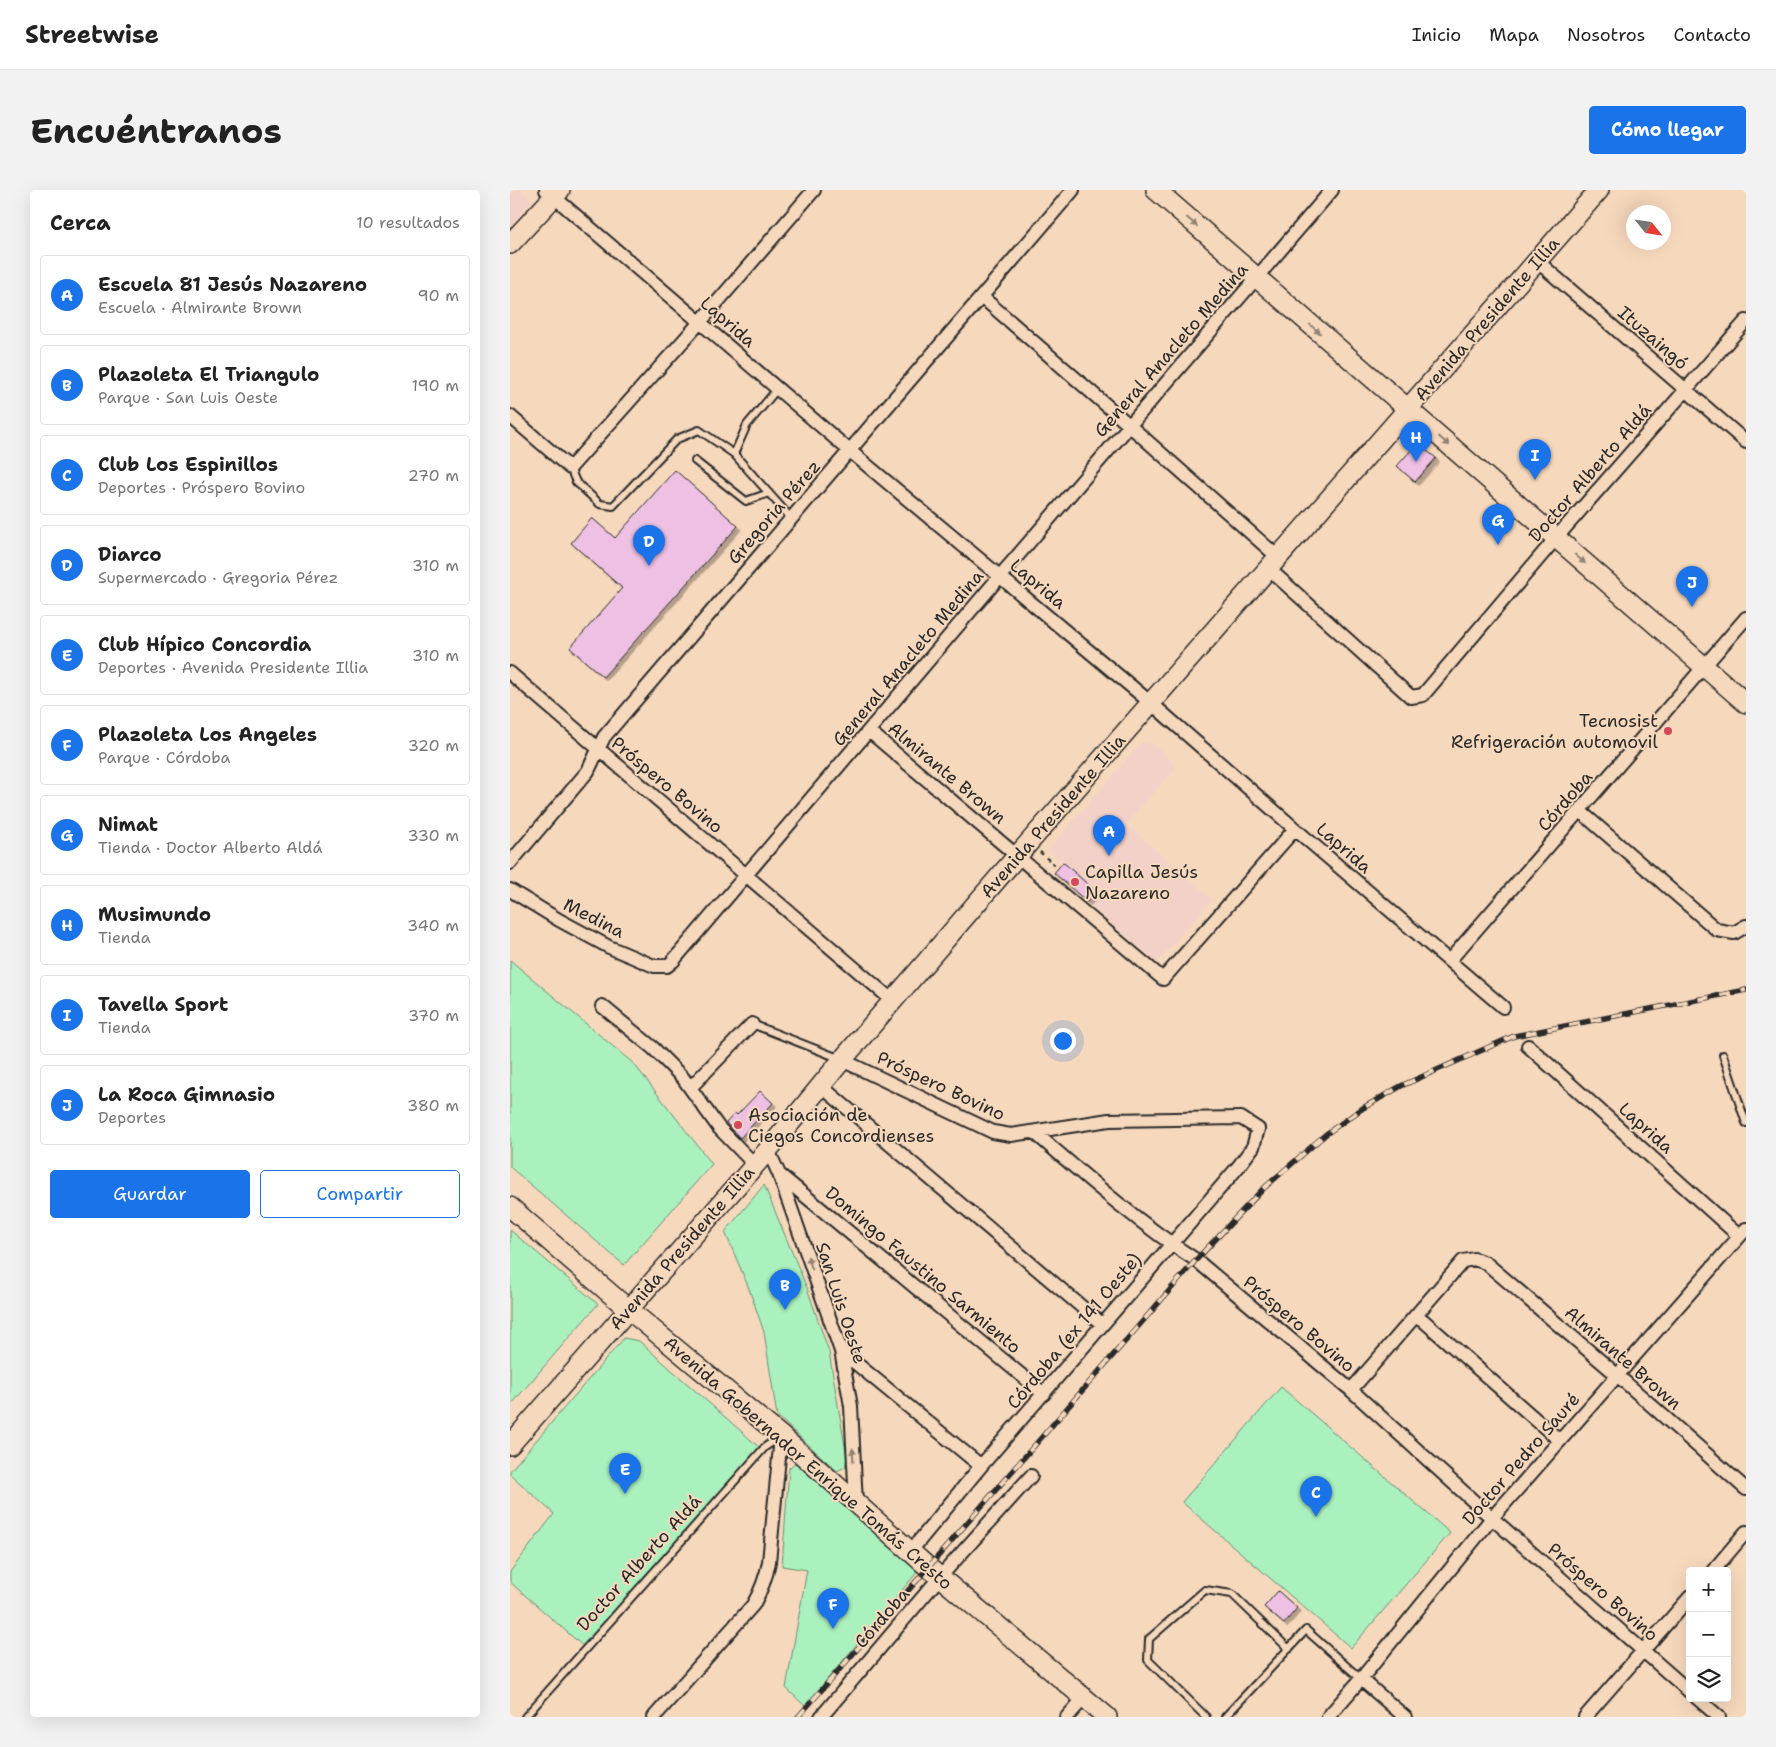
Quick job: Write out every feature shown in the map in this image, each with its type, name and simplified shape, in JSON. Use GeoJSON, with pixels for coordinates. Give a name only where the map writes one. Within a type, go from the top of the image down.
{"type":"FeatureCollection","features":[{"type":"Feature","properties":{"kind":"main road"},"geometry":{"type":"LineString","coordinates":[[1156,190],[1746,703]]}},
{"type":"Feature","properties":{"kind":"main road","name":"Avenida Presidente Illia"},"geometry":{"type":"LineString","coordinates":[[510,1445],[768,1150],[842,1060],[1023,849],[1599,190]]}},
{"type":"Feature","properties":{"kind":"main road"},"geometry":{"type":"LineString","coordinates":[[510,244],[553,192]]}},
{"type":"Feature","properties":{"kind":"main road","name":"Avenida Gobernador Enrique Tomás Cresto"},"geometry":{"type":"LineString","coordinates":[[510,1207],[628,1309],[781,1436],[910,1552],[1106,1717]]}},
{"type":"Feature","properties":{"kind":"street"},"geometry":{"type":"LineString","coordinates":[[510,416],[570,468],[814,190]]}},
{"type":"Feature","properties":{"kind":"street","name":"Gregoria Pérez"},"geometry":{"type":"LineString","coordinates":[[510,863],[588,771],[604,737],[1073,190]]}},
{"type":"Feature","properties":{"kind":"street","name":"General Anacleto Medina"},"geometry":{"type":"LineString","coordinates":[[667,966],[674,961],[1001,575],[1332,190]]}},
{"type":"Feature","properties":{"kind":"street","name":"Laprida"},"geometry":{"type":"LineString","coordinates":[[553,192],[850,451],[1001,575],[1503,1007]]}},
{"type":"Feature","properties":{"kind":"street","name":"Ituzaingó"},"geometry":{"type":"LineString","coordinates":[[1537,261],[1746,442]]}},
{"type":"Feature","properties":{"kind":"street"},"geometry":{"type":"LineString","coordinates":[[982,297],[1130,424],[1274,563]]}},
{"type":"Feature","properties":{"kind":"street","name":"Doctor Alberto Aldá"},"geometry":{"type":"LineString","coordinates":[[1274,563],[1411,696],[1423,695],[1556,538],[1746,321]]}},
{"type":"Feature","properties":{"kind":"street","name":"Córdoba"},"geometry":{"type":"LineString","coordinates":[[1449,961],[1746,618]]}},
{"type":"Feature","properties":{"kind":"street","name":"Próspero Bovino"},"geometry":{"type":"LineString","coordinates":[[510,673],[893,1001]]}},
{"type":"Feature","properties":{"kind":"street","name":"Almirante Brown"},"geometry":{"type":"LineString","coordinates":[[869,731],[1023,849],[1162,979],[1295,829]]}},
{"type":"Feature","properties":{"kind":"street"},"geometry":{"type":"LineString","coordinates":[[1580,812],[1718,930],[1734,933],[1746,926]]}},
{"type":"Feature","properties":{"kind":"street","name":"Medina"},"geometry":{"type":"LineString","coordinates":[[510,890],[559,920],[610,946],[654,966],[667,966]]}},
{"type":"Feature","properties":{"kind":"street"},"geometry":{"type":"LineString","coordinates":[[602,1006],[653,1048],[683,1078],[719,1128],[755,1164]]}},
{"type":"Feature","properties":{"kind":"street"},"geometry":{"type":"LineString","coordinates":[[690,1088],[752,1024]]}},
{"type":"Feature","properties":{"kind":"street","name":"Laprida"},"geometry":{"type":"LineString","coordinates":[[1528,1046],[1743,1232]]}},
{"type":"Feature","properties":{"kind":"street","name":"Próspero Bovino"},"geometry":{"type":"LineString","coordinates":[[842,1060],[993,1132],[1011,1136],[1034,1132],[1092,1182],[1171,1244],[1196,1260],[1351,1390],[1492,1518],[1686,1689]]}},
{"type":"Feature","properties":{"kind":"street"},"geometry":{"type":"LineString","coordinates":[[821,1086],[1102,1324]]}},
{"type":"Feature","properties":{"kind":"street","name":"Córdoba (ex 141 Oeste)"},"geometry":{"type":"LineString","coordinates":[[910,1552],[1253,1146],[1258,1129],[1240,1118],[1109,1120],[1034,1132]]}},
{"type":"Feature","properties":{"kind":"street","name":"San Luis Oeste"},"geometry":{"type":"LineString","coordinates":[[768,1150],[779,1174],[841,1351],[851,1406],[856,1504]]}},
{"type":"Feature","properties":{"kind":"street","name":"Domingo Faustino Sarmiento"},"geometry":{"type":"LineString","coordinates":[[779,1174],[1044,1394]]}},
{"type":"Feature","properties":{"kind":"street","name":"Doctor Pedro Sauré"},"geometry":{"type":"LineString","coordinates":[[1328,1717],[1362,1679],[1492,1518],[1743,1232]]}},
{"type":"Feature","properties":{"kind":"street","name":"Almirante Brown"},"geometry":{"type":"LineString","coordinates":[[1417,1315],[1463,1261],[1474,1259],[1486,1263],[1617,1374],[1746,1489]]}},
{"type":"Feature","properties":{"kind":"street"},"geometry":{"type":"LineString","coordinates":[[1351,1390],[1417,1315],[1559,1440]]}},
{"type":"Feature","properties":{"kind":"street"},"geometry":{"type":"LineString","coordinates":[[841,1351],[981,1466]]}},
{"type":"Feature","properties":{"kind":"street"},"geometry":{"type":"LineString","coordinates":[[654,1717],[753,1605],[761,1592],[769,1562],[781,1436]]}},
{"type":"Feature","properties":{"kind":"street","name":"Córdoba"},"geometry":{"type":"LineString","coordinates":[[821,1717],[940,1577],[1031,1476]]}},
{"type":"Feature","properties":{"kind":"street"},"geometry":{"type":"LineString","coordinates":[[1716,1567],[1746,1532]]}},
{"type":"Feature","properties":{"kind":"street"},"geometry":{"type":"LineString","coordinates":[[1585,1717],[1686,1602]]}},
{"type":"Feature","properties":{"kind":"street"},"geometry":{"type":"LineString","coordinates":[[1362,1679],[1405,1717]]}},
{"type":"Feature","properties":{"kind":"street"},"geometry":{"type":"LineString","coordinates":[[1067,1717],[1084,1698]]}},
{"type":"Feature","properties":{"kind":"street"},"geometry":{"type":"LineString","coordinates":[[1702,1702],[1719,1717]]}},
{"type":"Feature","properties":{"kind":"lane"},"geometry":{"type":"LineString","coordinates":[[734,454],[747,424],[778,388]]}},
{"type":"Feature","properties":{"kind":"lane"},"geometry":{"type":"LineString","coordinates":[[570,468],[576,482],[600,504],[613,506],[677,439],[699,430],[734,454],[792,519]]}},
{"type":"Feature","properties":{"kind":"lane"},"geometry":{"type":"LineString","coordinates":[[695,460],[746,500],[769,493]]}},
{"type":"Feature","properties":{"kind":"lane"},"geometry":{"type":"LineString","coordinates":[[752,1024],[842,1060]]}},
{"type":"Feature","properties":{"kind":"lane"},"geometry":{"type":"LineString","coordinates":[[1723,1056],[1746,1123]]}},
{"type":"Feature","properties":{"kind":"lane","name":"Doctor Alberto Aldá"},"geometry":{"type":"LineString","coordinates":[[525,1717],[765,1447],[781,1436]]}},
{"type":"Feature","properties":{"kind":"lane"},"geometry":{"type":"LineString","coordinates":[[1206,1717],[1148,1660],[1149,1639],[1206,1590],[1232,1594],[1289,1649]]}},
{"type":"Feature","properties":{"kind":"lane"},"geometry":{"type":"LineString","coordinates":[[1225,1717],[1306,1630],[1362,1679]]}},
{"type":"Feature","properties":{"kind":"path"},"geometry":{"type":"LineString","coordinates":[[1023,849],[1058,868]]}},
{"type":"Feature","properties":{"kind":"shaded area"},"geometry":{"type":"Polygon","coordinates":[[[510,190],[521,190],[533,200],[510,227],[510,190]]]}},
{"type":"Feature","properties":{"kind":"shaded area"},"geometry":{"type":"Polygon","coordinates":[[[1151,742],[1177,766],[1126,824],[1212,899],[1157,963],[1087,902],[1096,892],[1048,850],[1141,743],[1151,742]]]}},
{"type":"Feature","properties":{"kind":"green space"},"geometry":{"type":"Polygon","coordinates":[[[510,960],[634,1064],[712,1164],[624,1265],[510,1167],[510,960]]]}},
{"type":"Feature","properties":{"kind":"green space"},"geometry":{"type":"Polygon","coordinates":[[[764,1185],[807,1288],[829,1352],[847,1458],[845,1467],[837,1471],[777,1416],[764,1332],[748,1286],[725,1232],[764,1185]]]}},
{"type":"Feature","properties":{"kind":"green space"},"geometry":{"type":"Polygon","coordinates":[[[510,1230],[598,1304],[510,1406],[510,1230]]]}},
{"type":"Feature","properties":{"kind":"green space"},"geometry":{"type":"Polygon","coordinates":[[[624,1338],[639,1341],[760,1448],[584,1647],[510,1582],[510,1572],[554,1514],[510,1474],[510,1471],[624,1338]]]}},
{"type":"Feature","properties":{"kind":"green space"},"geometry":{"type":"Polygon","coordinates":[[[1281,1387],[1450,1533],[1351,1648],[1182,1502],[1281,1387]]]}},
{"type":"Feature","properties":{"kind":"green space"},"geometry":{"type":"Polygon","coordinates":[[[796,1462],[919,1570],[805,1706],[786,1688],[807,1570],[782,1566],[789,1468],[796,1462]]]}},
{"type":"Feature","properties":{"kind":"building"},"geometry":{"type":"Polygon","coordinates":[[[1422,447],[1436,458],[1415,482],[1397,466],[1413,448],[1422,447]]]}},
{"type":"Feature","properties":{"kind":"building"},"geometry":{"type":"Polygon","coordinates":[[[675,470],[738,526],[603,677],[570,648],[622,588],[571,543],[592,518],[615,538],[675,470]]]}},
{"type":"Feature","properties":{"kind":"building","name":"Capilla Jesús Nazareno"},"geometry":{"type":"Polygon","coordinates":[[[1063,862],[1096,892],[1087,902],[1054,873],[1063,862]]]}},
{"type":"Feature","properties":{"kind":"building"},"geometry":{"type":"Polygon","coordinates":[[[760,1091],[773,1103],[740,1138],[726,1123],[735,1113],[737,1115],[760,1091]]]}},
{"type":"Feature","properties":{"kind":"building"},"geometry":{"type":"Polygon","coordinates":[[[1278,1591],[1297,1608],[1284,1624],[1264,1607],[1278,1591]]]}},
{"type":"Feature","properties":{"kind":"railway"},"geometry":{"type":"LineString","coordinates":[[798,1717],[1196,1260],[1263,1189],[1326,1134],[1363,1108],[1401,1086],[1514,1036],[1746,990]]}},
{"type":"Feature","properties":{"kind":"place","name":"Musimundo"},"geometry":{"type":"Point","coordinates":[1416,462]}},
{"type":"Feature","properties":{"kind":"place","name":"Tavella Sport"},"geometry":{"type":"Point","coordinates":[1535,480]}},
{"type":"Feature","properties":{"kind":"place","name":"Nimat"},"geometry":{"type":"Point","coordinates":[1498,545]}},
{"type":"Feature","properties":{"kind":"place","name":"Diarco"},"geometry":{"type":"Point","coordinates":[649,566]}},
{"type":"Feature","properties":{"kind":"place","name":"La Roca Gimnasio"},"geometry":{"type":"Point","coordinates":[1692,607]}},
{"type":"Feature","properties":{"kind":"place","name":"Tecnosist Refrigeración automovil"},"geometry":{"type":"Point","coordinates":[1668,731]}},
{"type":"Feature","properties":{"kind":"place","name":"Escuela 81 Jesús Nazareno"},"geometry":{"type":"Point","coordinates":[1109,856]}},
{"type":"Feature","properties":{"kind":"place","name":"Capilla Jesús Nazareno"},"geometry":{"type":"Point","coordinates":[1075,882]}},
{"type":"Feature","properties":{"kind":"place","name":"Asociación de Ciegos Concordienses"},"geometry":{"type":"Point","coordinates":[738,1125]}},
{"type":"Feature","properties":{"kind":"place","name":"Plazoleta El Triangulo"},"geometry":{"type":"Point","coordinates":[785,1310]}},
{"type":"Feature","properties":{"kind":"place","name":"Club Hípico Concordia"},"geometry":{"type":"Point","coordinates":[625,1494]}},
{"type":"Feature","properties":{"kind":"place","name":"Club Los Espinillos"},"geometry":{"type":"Point","coordinates":[1316,1517]}},
{"type":"Feature","properties":{"kind":"place","name":"Plazoleta Los Angeles"},"geometry":{"type":"Point","coordinates":[833,1629]}}]}
